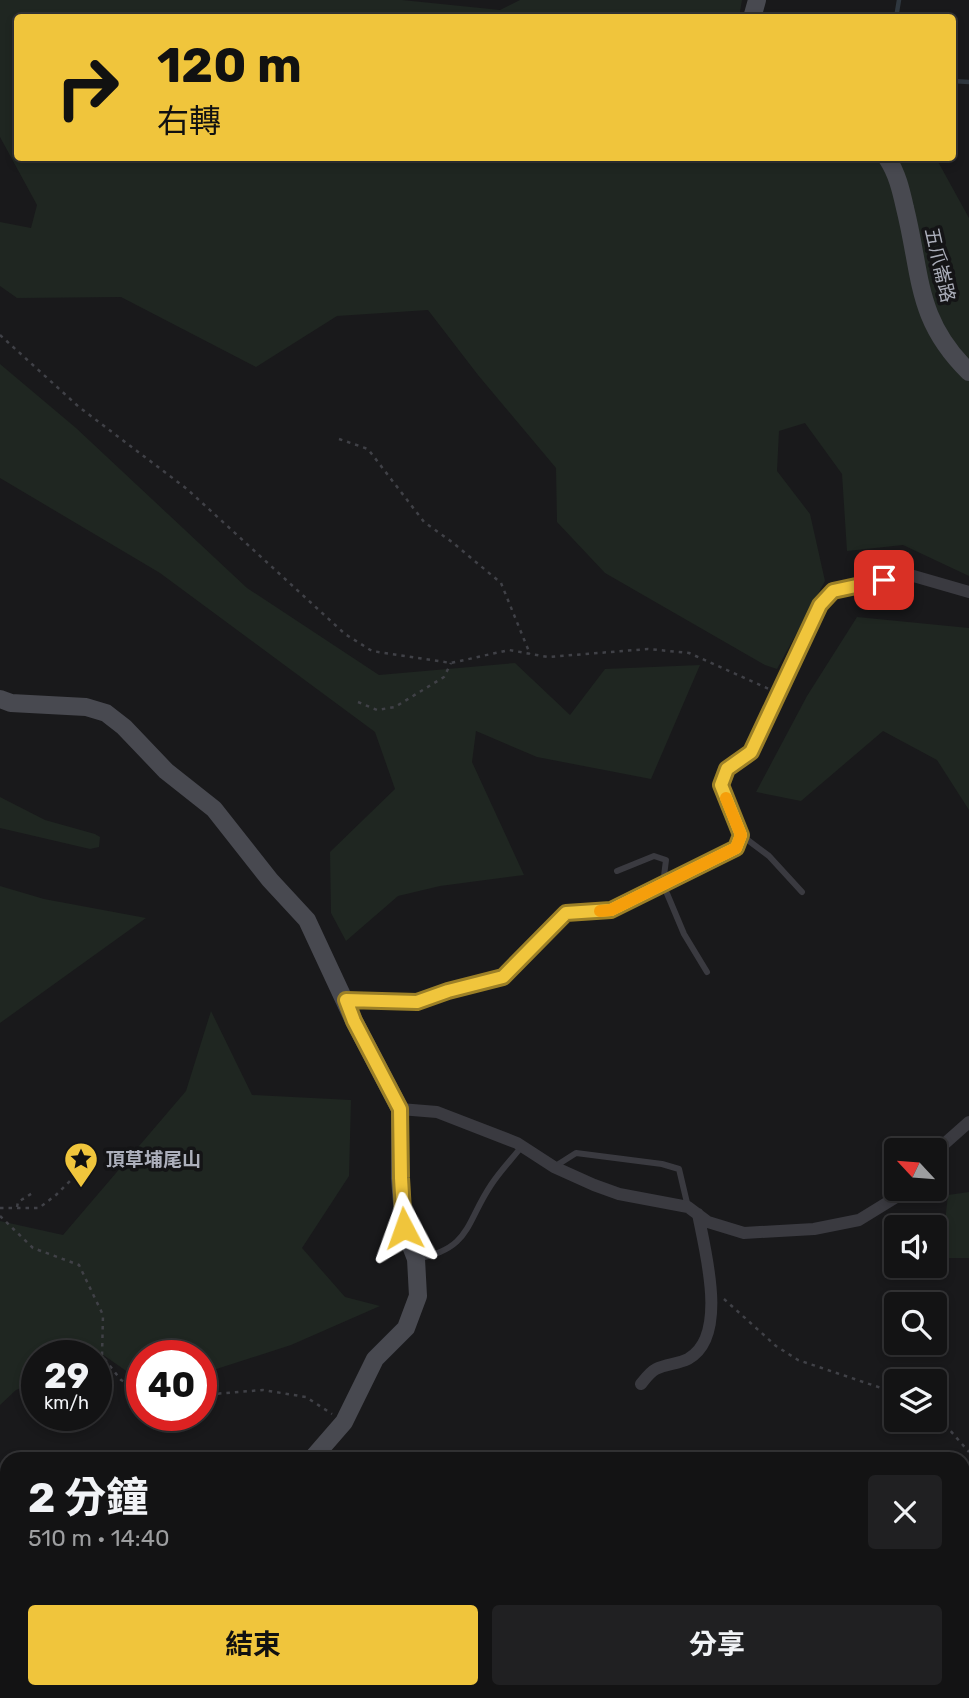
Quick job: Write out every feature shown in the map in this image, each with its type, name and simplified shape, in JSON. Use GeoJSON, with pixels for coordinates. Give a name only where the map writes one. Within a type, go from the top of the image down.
{"type":"FeatureCollection","features":[{"type":"Feature","properties":{"kind":"street","name":"五爪崙路"},"geometry":{"type":"LineString","coordinates":[[889,161],[895,170],[910,228],[921,293],[933,325],[952,355],[969,372]]}},
{"type":"Feature","properties":{"kind":"street"},"geometry":{"type":"LineString","coordinates":[[346,1000],[417,1002],[503,977],[566,913],[611,910],[736,848],[741,835],[721,785],[727,769],[751,752],[820,605],[833,591],[910,575],[969,592]]}},
{"type":"Feature","properties":{"kind":"street"},"geometry":{"type":"LineString","coordinates":[[0,699],[11,703],[86,707],[106,713],[124,727],[166,771],[214,810],[270,880],[307,920],[354,1021],[400,1109],[404,1228],[416,1259],[418,1296],[405,1328],[374,1359],[344,1422],[318,1452]]}},
{"type":"Feature","properties":{"kind":"street"},"geometry":{"type":"LineString","coordinates":[[400,1109],[437,1112],[522,1146],[554,1167],[619,1194],[693,1210],[708,1222],[744,1233],[814,1229],[859,1220],[890,1201]]}},
{"type":"Feature","properties":{"kind":"street"},"geometry":{"type":"LineString","coordinates":[[947,1141],[969,1122]]}},
{"type":"Feature","properties":{"kind":"street"},"geometry":{"type":"LineString","coordinates":[[640,1384],[655,1369],[689,1359],[706,1342],[711,1311],[710,1284],[693,1210]]}},
{"type":"Feature","properties":{"kind":"lane"},"geometry":{"type":"LineString","coordinates":[[741,835],[769,856],[802,892]]}},
{"type":"Feature","properties":{"kind":"lane"},"geometry":{"type":"LineString","coordinates":[[617,871],[653,856],[666,860],[663,884],[684,934],[707,972]]}},
{"type":"Feature","properties":{"kind":"lane"},"geometry":{"type":"LineString","coordinates":[[416,1259],[437,1255],[466,1234],[491,1185],[522,1146]]}},
{"type":"Feature","properties":{"kind":"lane"},"geometry":{"type":"LineString","coordinates":[[554,1167],[576,1153],[662,1164],[679,1169],[693,1210]]}},
{"type":"Feature","properties":{"kind":"path"},"geometry":{"type":"LineString","coordinates":[[0,335],[79,407],[187,489],[345,634],[372,651],[451,663],[509,650],[548,657],[648,649],[689,653],[778,694]]}},
{"type":"Feature","properties":{"kind":"path"},"geometry":{"type":"LineString","coordinates":[[339,439],[368,449],[424,522],[501,583],[530,654]]}},
{"type":"Feature","properties":{"kind":"path"},"geometry":{"type":"LineString","coordinates":[[358,702],[377,710],[395,707],[444,677],[451,663]]}},
{"type":"Feature","properties":{"kind":"path"},"geometry":{"type":"LineString","coordinates":[[0,1208],[39,1208],[95,1156]]}},
{"type":"Feature","properties":{"kind":"path"},"geometry":{"type":"LineString","coordinates":[[17,1207],[18,1202],[34,1192]]}},
{"type":"Feature","properties":{"kind":"path"},"geometry":{"type":"LineString","coordinates":[[0,1216],[33,1248],[79,1265],[103,1315],[102,1356],[126,1383]]}},
{"type":"Feature","properties":{"kind":"path"},"geometry":{"type":"LineString","coordinates":[[710,1284],[751,1325],[798,1360],[884,1389]]}},
{"type":"Feature","properties":{"kind":"path"},"geometry":{"type":"LineString","coordinates":[[217,1394],[263,1390],[306,1397],[344,1422]]}},
{"type":"Feature","properties":{"kind":"path"},"geometry":{"type":"LineString","coordinates":[[947,1427],[969,1452]]}},
{"type":"Feature","properties":{"kind":"shaded area"},"geometry":{"type":"Polygon","coordinates":[[[0,0],[402,0],[500,10],[520,0],[742,0],[740,14],[14,14],[14,161],[938,161],[969,218],[969,576],[903,545],[847,551],[842,474],[805,423],[779,431],[777,471],[810,514],[825,581],[777,669],[765,665],[605,573],[557,522],[556,468],[428,310],[337,316],[256,367],[121,297],[17,298],[0,286],[0,222],[31,228],[37,205],[0,137],[0,0]]]}},
{"type":"Feature","properties":{"kind":"shaded area"},"geometry":{"type":"Polygon","coordinates":[[[0,364],[76,428],[247,588],[379,675],[515,663],[570,715],[605,669],[700,665],[651,779],[537,757],[476,731],[472,762],[524,875],[440,886],[398,896],[346,941],[331,913],[330,852],[395,789],[375,732],[160,573],[0,478],[0,364]]]}},
{"type":"Feature","properties":{"kind":"shaded area"},"geometry":{"type":"Polygon","coordinates":[[[857,617],[969,628],[969,810],[937,760],[883,731],[801,801],[756,792],[807,696],[857,617]]]}},
{"type":"Feature","properties":{"kind":"shaded area"},"geometry":{"type":"Polygon","coordinates":[[[0,797],[45,820],[95,834],[100,837],[99,847],[90,849],[0,828],[0,797]]]}},
{"type":"Feature","properties":{"kind":"shaded area"},"geometry":{"type":"Polygon","coordinates":[[[0,886],[44,899],[146,918],[0,1023],[0,886]]]}},
{"type":"Feature","properties":{"kind":"shaded area"},"geometry":{"type":"Polygon","coordinates":[[[211,1011],[252,1095],[351,1100],[349,1176],[302,1248],[345,1297],[380,1306],[291,1345],[217,1369],[217,1340],[126,1340],[126,1371],[112,1361],[112,1340],[21,1340],[21,1388],[0,1405],[0,1221],[63,1235],[186,1091],[211,1011]]]}},
{"type":"Feature","properties":{"kind":"shaded area"},"geometry":{"type":"Polygon","coordinates":[[[969,1192],[969,1258],[947,1258],[948,1195],[969,1192]]]}},
{"type":"Feature","properties":{"kind":"waterway"},"geometry":{"type":"LineString","coordinates":[[897,14],[899,0]]}},
{"type":"Feature","properties":{"kind":"waterway"},"geometry":{"type":"LineString","coordinates":[[956,81],[969,82]]}},
{"type":"Feature","properties":{"kind":"slow traffic"},"geometry":{"type":"LineString","coordinates":[[600,911],[611,910],[736,848],[741,835],[726,798]]}},
{"type":"Feature","properties":{"kind":"place","name":"頂草埔尾山"},"geometry":{"type":"Point","coordinates":[81,1189]}},
{"type":"Feature","properties":{"kind":"route"},"geometry":{"type":"LineString","coordinates":[[404,1228],[400,1109],[354,1021],[346,1000],[417,1002],[503,977],[566,913],[611,910],[736,848],[741,835],[721,785],[727,769],[751,752],[820,605],[833,591],[884,580]]}}]}
